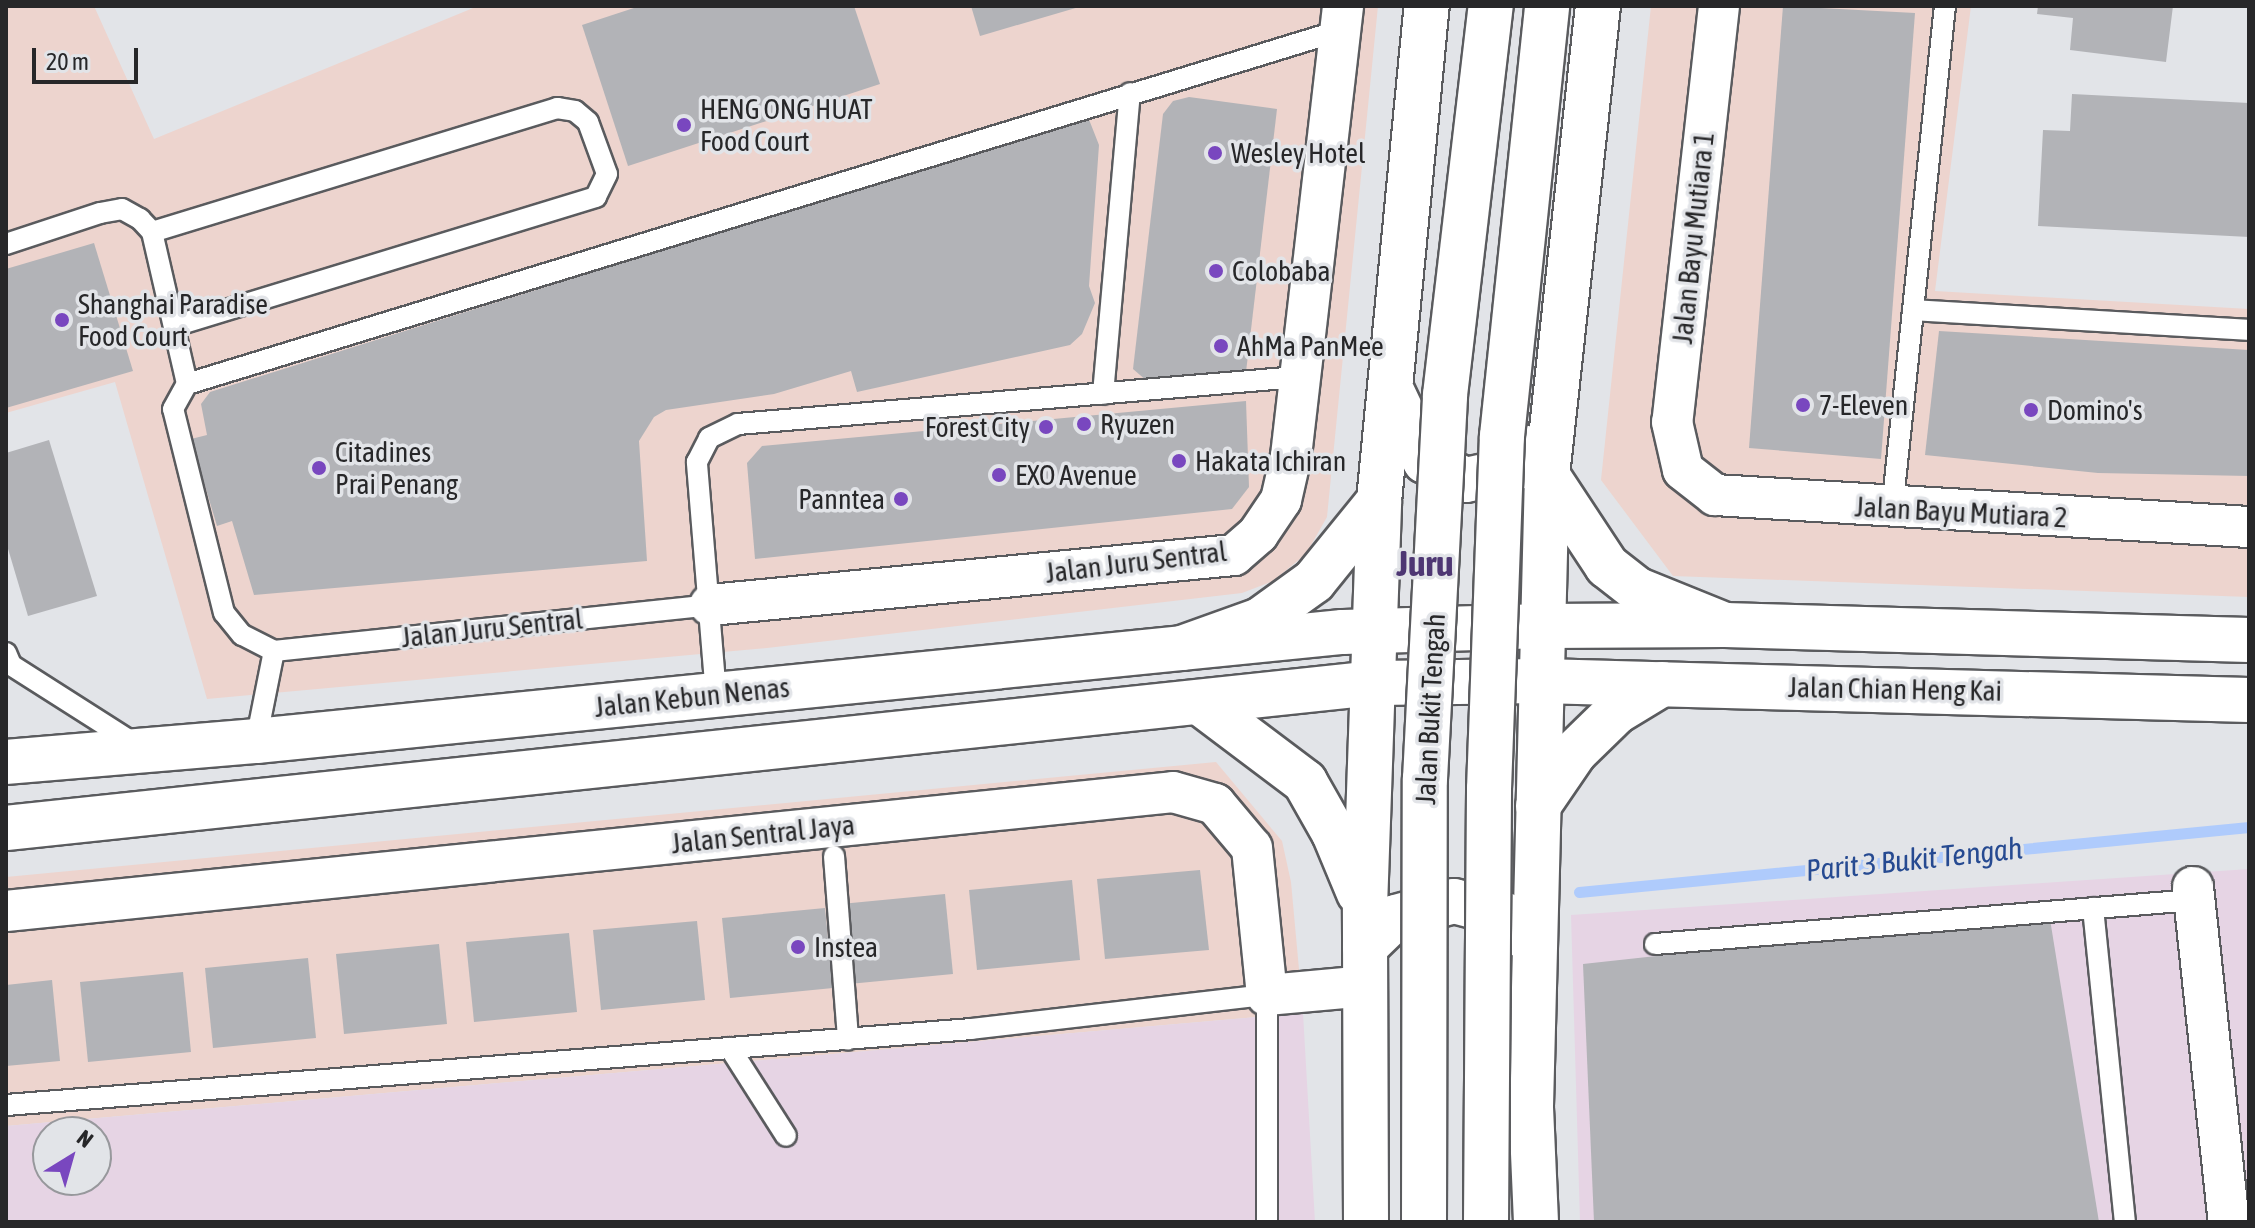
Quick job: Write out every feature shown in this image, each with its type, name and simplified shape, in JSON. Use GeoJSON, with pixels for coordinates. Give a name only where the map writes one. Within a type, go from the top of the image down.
{"type":"FeatureCollection","features":[{"type":"Feature","properties":{"kind":"main road"},"geometry":{"type":"LineString","coordinates":[[1366,1222],[1365,947],[1378,631],[1379,501],[1427,6]]}},
{"type":"Feature","properties":{"kind":"main road","name":"Jalan Bukit Tengah"},"geometry":{"type":"LineString","coordinates":[[1424,1222],[1425,779],[1445,395],[1491,6]]}},
{"type":"Feature","properties":{"kind":"main road"},"geometry":{"type":"LineString","coordinates":[[1486,1222],[1489,789],[1502,436],[1547,6]]}},
{"type":"Feature","properties":{"kind":"main road"},"geometry":{"type":"LineString","coordinates":[[1536,1222],[1531,1106],[1547,475],[1598,6]]}},
{"type":"Feature","properties":{"kind":"main road"},"geometry":{"type":"LineString","coordinates":[[1390,387],[1425,461],[1466,480],[1512,470],[1555,398]]}},
{"type":"Feature","properties":{"kind":"main road"},"geometry":{"type":"LineString","coordinates":[[1547,475],[1607,566],[1638,590],[1725,625]]}},
{"type":"Feature","properties":{"kind":"main road"},"geometry":{"type":"LineString","coordinates":[[1182,648],[1260,620],[1314,581],[1379,501]]}},
{"type":"Feature","properties":{"kind":"main road","name":"Jalan Chian Heng Kai"},"geometry":{"type":"LineString","coordinates":[[1378,631],[1725,625],[2249,640]]}},
{"type":"Feature","properties":{"kind":"main road","name":"Jalan Kebun Nenas"},"geometry":{"type":"LineString","coordinates":[[6,762],[256,741],[1378,631]]}},
{"type":"Feature","properties":{"kind":"main road","name":"Jalan Chian Heng Kai"},"geometry":{"type":"LineString","coordinates":[[1375,683],[1541,681],[2249,700]]}},
{"type":"Feature","properties":{"kind":"main road","name":"Jalan Kebun Nenas"},"geometry":{"type":"LineString","coordinates":[[6,828],[1375,683]]}},
{"type":"Feature","properties":{"kind":"main road"},"geometry":{"type":"LineString","coordinates":[[1538,806],[1575,752],[1616,712],[1662,684]]}},
{"type":"Feature","properties":{"kind":"main road"},"geometry":{"type":"LineString","coordinates":[[1199,702],[1305,782],[1334,833],[1365,947]]}},
{"type":"Feature","properties":{"kind":"main road"},"geometry":{"type":"LineString","coordinates":[[1365,947],[1396,917],[1454,901],[1503,914],[1534,958]]}},
{"type":"Feature","properties":{"kind":"street","name":"Jalan Bayu Mutiara 1"},"geometry":{"type":"LineString","coordinates":[[1683,470],[1672,422],[1719,6]]}},
{"type":"Feature","properties":{"kind":"street","name":"Jalan Juru Sentral"},"geometry":{"type":"LineString","coordinates":[[710,605],[1234,555],[1258,534],[1281,500],[1341,19]]}},
{"type":"Feature","properties":{"kind":"street","name":"Jalan Bayu Mutiara 2"},"geometry":{"type":"LineString","coordinates":[[1683,470],[1715,495],[1892,510],[2249,527]]}},
{"type":"Feature","properties":{"kind":"street","name":"Jalan Sentral Jaya"},"geometry":{"type":"LineString","coordinates":[[6,911],[1173,792],[1215,804],[1252,848],[1267,995]]}},
{"type":"Feature","properties":{"kind":"street"},"geometry":{"type":"LineString","coordinates":[[2193,894],[2235,1153],[2229,1222]]}},
{"type":"Feature","properties":{"kind":"street"},"geometry":{"type":"LineString","coordinates":[[1267,995],[1365,947]]}},
{"type":"Feature","properties":{"kind":"lane"},"geometry":{"type":"LineString","coordinates":[[1892,510],[1945,6]]}},
{"type":"Feature","properties":{"kind":"lane"},"geometry":{"type":"LineString","coordinates":[[187,384],[1130,93],[1341,19]]}},
{"type":"Feature","properties":{"kind":"lane"},"geometry":{"type":"LineString","coordinates":[[1103,394],[1130,93]]}},
{"type":"Feature","properties":{"kind":"lane"},"geometry":{"type":"LineString","coordinates":[[152,232],[557,108],[575,111],[588,122],[607,174],[596,197],[175,326]]}},
{"type":"Feature","properties":{"kind":"lane"},"geometry":{"type":"LineString","coordinates":[[6,244],[122,209],[152,232],[187,384],[173,409],[224,613],[242,635],[274,651],[256,741]]}},
{"type":"Feature","properties":{"kind":"lane"},"geometry":{"type":"LineString","coordinates":[[1913,310],[2249,330]]}},
{"type":"Feature","properties":{"kind":"lane"},"geometry":{"type":"LineString","coordinates":[[716,695],[697,462],[709,438],[738,424],[1298,377]]}},
{"type":"Feature","properties":{"kind":"lane","name":"Jalan Juru Sentral"},"geometry":{"type":"LineString","coordinates":[[274,651],[710,605]]}},
{"type":"Feature","properties":{"kind":"lane"},"geometry":{"type":"LineString","coordinates":[[8,661],[147,751]]}},
{"type":"Feature","properties":{"kind":"lane"},"geometry":{"type":"LineString","coordinates":[[834,856],[848,1039]]}},
{"type":"Feature","properties":{"kind":"lane"},"geometry":{"type":"LineString","coordinates":[[1655,944],[2093,908],[2193,894]]}},
{"type":"Feature","properties":{"kind":"lane"},"geometry":{"type":"LineString","coordinates":[[2093,908],[2125,1222]]}},
{"type":"Feature","properties":{"kind":"lane"},"geometry":{"type":"LineString","coordinates":[[6,1105],[848,1039],[1267,995],[1267,1222]]}},
{"type":"Feature","properties":{"kind":"lane"},"geometry":{"type":"LineString","coordinates":[[730,1048],[786,1136]]}},
{"type":"Feature","properties":{"kind":"shaded area"},"geometry":{"type":"Polygon","coordinates":[[[6,6],[94,6],[154,139],[478,6],[1378,6],[1327,517],[1306,554],[1273,581],[1242,593],[767,648],[207,699],[115,382],[6,413],[6,6]]]}},
{"type":"Feature","properties":{"kind":"shaded area"},"geometry":{"type":"Polygon","coordinates":[[[1651,6],[1971,6],[1935,291],[2249,309],[2249,597],[1673,576],[1601,480],[1651,6]]]}},
{"type":"Feature","properties":{"kind":"shaded area"},"geometry":{"type":"Polygon","coordinates":[[[1216,762],[1282,841],[1291,882],[1303,1013],[112,1117],[32,1116],[32,1124],[6,1126],[6,877],[1216,762]]]}},
{"type":"Feature","properties":{"kind":"shaded area"},"geometry":{"type":"Polygon","coordinates":[[[2249,869],[2249,1222],[1580,1222],[1571,915],[2249,869]]]}},
{"type":"Feature","properties":{"kind":"shaded area"},"geometry":{"type":"Polygon","coordinates":[[[1303,1013],[1315,1222],[6,1222],[6,1126],[32,1124],[32,1196],[112,1196],[112,1117],[1303,1013]]]}},
{"type":"Feature","properties":{"kind":"building","name":"HENG ONG HUAT Food Court"},"geometry":{"type":"Polygon","coordinates":[[[640,6],[854,6],[880,84],[628,166],[582,25],[640,6]]]}},
{"type":"Feature","properties":{"kind":"building"},"geometry":{"type":"Polygon","coordinates":[[[971,6],[1079,6],[1079,7],[980,36],[971,6]]]}},
{"type":"Feature","properties":{"kind":"building"},"geometry":{"type":"Polygon","coordinates":[[[1783,6],[1915,13],[1881,459],[1749,448],[1783,6]]]}},
{"type":"Feature","properties":{"kind":"building"},"geometry":{"type":"Polygon","coordinates":[[[2038,6],[2173,6],[2166,62],[2070,50],[2073,18],[2037,14],[2038,6]]]}},
{"type":"Feature","properties":{"kind":"building"},"geometry":{"type":"Polygon","coordinates":[[[2072,94],[2249,103],[2249,237],[2038,226],[2043,130],[2070,131],[2072,94]]]}},
{"type":"Feature","properties":{"kind":"building"},"geometry":{"type":"Polygon","coordinates":[[[1189,97],[1277,109],[1246,372],[1147,381],[1133,369],[1163,114],[1173,101],[1189,97]]]}},
{"type":"Feature","properties":{"kind":"building"},"geometry":{"type":"Polygon","coordinates":[[[1088,117],[1099,145],[1089,286],[1095,303],[1082,334],[1070,345],[857,392],[851,371],[774,394],[666,410],[654,417],[639,441],[647,561],[254,595],[232,521],[217,526],[191,439],[207,435],[201,404],[210,392],[1088,117]]]}},
{"type":"Feature","properties":{"kind":"building","name":"Shanghai Paradise Food Court"},"geometry":{"type":"Polygon","coordinates":[[[94,243],[133,371],[6,408],[6,269],[94,243]]]}},
{"type":"Feature","properties":{"kind":"building"},"geometry":{"type":"Polygon","coordinates":[[[1939,331],[2249,350],[2249,476],[2098,473],[1925,455],[1939,331]]]}},
{"type":"Feature","properties":{"kind":"building","name":"EXO Avenue"},"geometry":{"type":"Polygon","coordinates":[[[1246,401],[1249,487],[1232,509],[755,559],[747,463],[762,446],[1246,401]]]}},
{"type":"Feature","properties":{"kind":"building"},"geometry":{"type":"Polygon","coordinates":[[[49,440],[97,596],[28,616],[6,542],[6,453],[49,440]]]}},
{"type":"Feature","properties":{"kind":"building"},"geometry":{"type":"Polygon","coordinates":[[[1200,870],[1209,950],[1105,959],[1097,879],[1200,870]]]}},
{"type":"Feature","properties":{"kind":"building"},"geometry":{"type":"Polygon","coordinates":[[[1072,880],[1080,960],[977,970],[969,890],[1072,880]]]}},
{"type":"Feature","properties":{"kind":"building"},"geometry":{"type":"Polygon","coordinates":[[[945,894],[953,974],[849,984],[841,904],[945,894]]]}},
{"type":"Feature","properties":{"kind":"building"},"geometry":{"type":"Polygon","coordinates":[[[825,908],[833,988],[730,998],[722,918],[825,908]]]}},
{"type":"Feature","properties":{"kind":"building"},"geometry":{"type":"Polygon","coordinates":[[[2049,913],[2099,1222],[1594,1222],[1583,964],[2049,913]]]}},
{"type":"Feature","properties":{"kind":"building"},"geometry":{"type":"Polygon","coordinates":[[[697,921],[705,1000],[601,1010],[593,930],[697,921]]]}},
{"type":"Feature","properties":{"kind":"building"},"geometry":{"type":"Polygon","coordinates":[[[569,933],[577,1012],[474,1022],[466,942],[569,933]]]}},
{"type":"Feature","properties":{"kind":"building"},"geometry":{"type":"Polygon","coordinates":[[[439,944],[447,1024],[344,1034],[336,954],[439,944]]]}},
{"type":"Feature","properties":{"kind":"building"},"geometry":{"type":"Polygon","coordinates":[[[308,958],[316,1038],[213,1048],[205,968],[308,958]]]}},
{"type":"Feature","properties":{"kind":"building"},"geometry":{"type":"Polygon","coordinates":[[[183,972],[191,1052],[88,1062],[80,982],[183,972]]]}},
{"type":"Feature","properties":{"kind":"building"},"geometry":{"type":"Polygon","coordinates":[[[52,980],[60,1061],[6,1066],[6,985],[52,980]]]}},
{"type":"Feature","properties":{"kind":"waterway","name":"Parit 3 Bukit Tengah"},"geometry":{"type":"LineString","coordinates":[[1579,892],[2249,827]]}},
{"type":"Feature","properties":{"kind":"place","name":"HENG ONG HUAT Food Court"},"geometry":{"type":"Point","coordinates":[684,125]}},
{"type":"Feature","properties":{"kind":"place","name":"Wesley Hotel"},"geometry":{"type":"Point","coordinates":[1215,153]}},
{"type":"Feature","properties":{"kind":"place","name":"Colobaba"},"geometry":{"type":"Point","coordinates":[1216,271]}},
{"type":"Feature","properties":{"kind":"place","name":"Shanghai Paradise Food Court"},"geometry":{"type":"Point","coordinates":[62,320]}},
{"type":"Feature","properties":{"kind":"place","name":"AhMa PanMee"},"geometry":{"type":"Point","coordinates":[1221,346]}},
{"type":"Feature","properties":{"kind":"place","name":"7-Eleven"},"geometry":{"type":"Point","coordinates":[1803,405]}},
{"type":"Feature","properties":{"kind":"place","name":"Domino's"},"geometry":{"type":"Point","coordinates":[2031,410]}},
{"type":"Feature","properties":{"kind":"place","name":"Ryuzen"},"geometry":{"type":"Point","coordinates":[1084,424]}},
{"type":"Feature","properties":{"kind":"place","name":"Forest City"},"geometry":{"type":"Point","coordinates":[1046,427]}},
{"type":"Feature","properties":{"kind":"place","name":"Hakata Ichiran"},"geometry":{"type":"Point","coordinates":[1179,461]}},
{"type":"Feature","properties":{"kind":"place","name":"Citadines Prai Penang"},"geometry":{"type":"Point","coordinates":[319,468]}},
{"type":"Feature","properties":{"kind":"place","name":"EXO Avenue"},"geometry":{"type":"Point","coordinates":[999,475]}},
{"type":"Feature","properties":{"kind":"place","name":"Panntea"},"geometry":{"type":"Point","coordinates":[901,499]}},
{"type":"Feature","properties":{"kind":"place","name":"Instea"},"geometry":{"type":"Point","coordinates":[798,947]}},
{"type":"Feature","properties":{"kind":"district","name":"Juru"},"geometry":{"type":"Point","coordinates":[1425,564]}}]}
